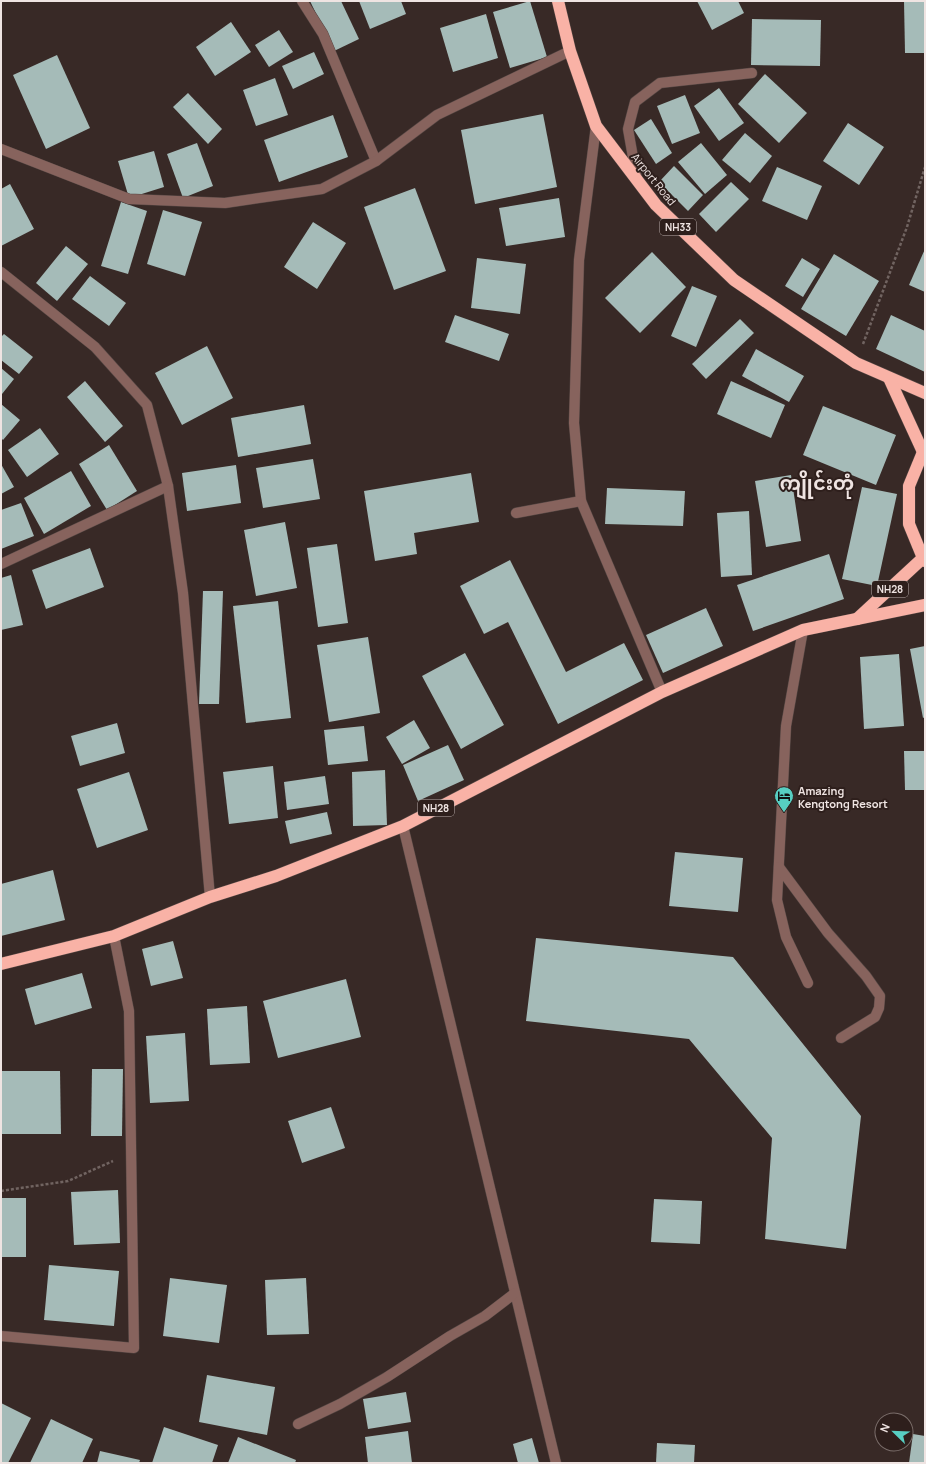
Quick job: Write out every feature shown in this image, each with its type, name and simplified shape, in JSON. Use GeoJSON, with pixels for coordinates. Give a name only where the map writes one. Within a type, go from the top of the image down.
{"type":"FeatureCollection","features":[{"type":"Feature","properties":{"kind":"highway","name":"Airport Road"},"geometry":{"type":"LineString","coordinates":[[558,1],[570,51],[596,126],[656,206],[734,280],[856,363],[925,393]]}},
{"type":"Feature","properties":{"kind":"highway"},"geometry":{"type":"LineString","coordinates":[[889,378],[924,450]]}},
{"type":"Feature","properties":{"kind":"highway","name":"NH28"},"geometry":{"type":"LineString","coordinates":[[856,620],[924,559],[909,524],[909,486],[924,450]]}},
{"type":"Feature","properties":{"kind":"highway","name":"NH28"},"geometry":{"type":"LineString","coordinates":[[1,964],[114,936],[210,897],[276,876],[403,826],[662,692],[803,630],[856,620],[925,604]]}},
{"type":"Feature","properties":{"kind":"street"},"geometry":{"type":"LineString","coordinates":[[302,1],[323,34],[376,161]]}},
{"type":"Feature","properties":{"kind":"street"},"geometry":{"type":"LineString","coordinates":[[1,149],[129,199],[225,203],[322,189],[376,161],[437,115],[570,51]]}},
{"type":"Feature","properties":{"kind":"street"},"geometry":{"type":"LineString","coordinates":[[637,180],[628,129],[635,102],[660,83],[752,73]]}},
{"type":"Feature","properties":{"kind":"street"},"geometry":{"type":"LineString","coordinates":[[596,126],[579,260],[574,422],[581,502],[662,692]]}},
{"type":"Feature","properties":{"kind":"street"},"geometry":{"type":"LineString","coordinates":[[1,272],[95,347],[147,405],[168,486],[183,593],[210,897]]}},
{"type":"Feature","properties":{"kind":"street"},"geometry":{"type":"LineString","coordinates":[[1,564],[168,486]]}},
{"type":"Feature","properties":{"kind":"street"},"geometry":{"type":"LineString","coordinates":[[516,513],[581,502]]}},
{"type":"Feature","properties":{"kind":"street"},"geometry":{"type":"LineString","coordinates":[[803,630],[786,726],[777,900],[786,937],[808,983]]}},
{"type":"Feature","properties":{"kind":"street"},"geometry":{"type":"LineString","coordinates":[[403,826],[556,1463]]}},
{"type":"Feature","properties":{"kind":"street"},"geometry":{"type":"LineString","coordinates":[[779,867],[828,933],[866,976],[880,996],[879,1008],[875,1017],[842,1038]]}},
{"type":"Feature","properties":{"kind":"street"},"geometry":{"type":"LineString","coordinates":[[1,1336],[134,1348],[129,1011],[114,936]]}},
{"type":"Feature","properties":{"kind":"street"},"geometry":{"type":"LineString","coordinates":[[298,1424],[340,1404],[387,1377],[450,1336],[485,1316],[515,1293]]}},
{"type":"Feature","properties":{"kind":"path"},"geometry":{"type":"LineString","coordinates":[[856,363],[907,227],[925,167]]}},
{"type":"Feature","properties":{"kind":"path"},"geometry":{"type":"LineString","coordinates":[[1,1191],[68,1181],[131,1153]]}},
{"type":"Feature","properties":{"kind":"building"},"geometry":{"type":"Polygon","coordinates":[[[310,1],[341,1],[359,39],[334,51],[310,1]]]}},
{"type":"Feature","properties":{"kind":"building"},"geometry":{"type":"Polygon","coordinates":[[[359,1],[401,1],[406,14],[370,29],[359,1]]]}},
{"type":"Feature","properties":{"kind":"building"},"geometry":{"type":"Polygon","coordinates":[[[530,1],[547,57],[510,68],[493,12],[530,1]]]}},
{"type":"Feature","properties":{"kind":"building"},"geometry":{"type":"Polygon","coordinates":[[[697,1],[738,1],[744,13],[712,30],[697,1]]]}},
{"type":"Feature","properties":{"kind":"building"},"geometry":{"type":"Polygon","coordinates":[[[904,1],[925,1],[925,53],[905,53],[904,1]]]}},
{"type":"Feature","properties":{"kind":"building"},"geometry":{"type":"Polygon","coordinates":[[[486,14],[498,58],[453,72],[440,28],[486,14]]]}},
{"type":"Feature","properties":{"kind":"building"},"geometry":{"type":"Polygon","coordinates":[[[752,19],[821,20],[820,66],[751,65],[752,19]]]}},
{"type":"Feature","properties":{"kind":"building"},"geometry":{"type":"Polygon","coordinates":[[[231,22],[251,52],[215,76],[196,47],[231,22]]]}},
{"type":"Feature","properties":{"kind":"building"},"geometry":{"type":"Polygon","coordinates":[[[279,30],[293,52],[269,67],[255,45],[279,30]]]}},
{"type":"Feature","properties":{"kind":"building"},"geometry":{"type":"Polygon","coordinates":[[[314,52],[324,74],[293,89],[282,66],[314,52]]]}},
{"type":"Feature","properties":{"kind":"building"},"geometry":{"type":"Polygon","coordinates":[[[57,55],[90,128],[46,149],[13,75],[57,55]]]}},
{"type":"Feature","properties":{"kind":"building"},"geometry":{"type":"Polygon","coordinates":[[[765,74],[807,113],[779,143],[738,104],[765,74]]]}},
{"type":"Feature","properties":{"kind":"building"},"geometry":{"type":"Polygon","coordinates":[[[275,78],[288,115],[256,126],[243,90],[275,78]]]}},
{"type":"Feature","properties":{"kind":"building"},"geometry":{"type":"Polygon","coordinates":[[[719,88],[744,123],[719,141],[694,106],[719,88]]]}},
{"type":"Feature","properties":{"kind":"building"},"geometry":{"type":"Polygon","coordinates":[[[188,93],[222,129],[208,144],[173,107],[188,93]]]}},
{"type":"Feature","properties":{"kind":"building"},"geometry":{"type":"Polygon","coordinates":[[[685,95],[700,133],[672,144],[657,106],[685,95]]]}},
{"type":"Feature","properties":{"kind":"building"},"geometry":{"type":"Polygon","coordinates":[[[543,114],[557,187],[475,204],[461,130],[543,114]]]}},
{"type":"Feature","properties":{"kind":"building"},"geometry":{"type":"Polygon","coordinates":[[[333,115],[348,157],[279,182],[264,140],[333,115]]]}},
{"type":"Feature","properties":{"kind":"building"},"geometry":{"type":"Polygon","coordinates":[[[651,119],[672,153],[656,164],[634,130],[651,119]]]}},
{"type":"Feature","properties":{"kind":"building"},"geometry":{"type":"Polygon","coordinates":[[[848,123],[884,147],[859,185],[823,161],[848,123]]]}},
{"type":"Feature","properties":{"kind":"building"},"geometry":{"type":"Polygon","coordinates":[[[745,133],[772,156],[750,183],[722,160],[745,133]]]}},
{"type":"Feature","properties":{"kind":"building"},"geometry":{"type":"Polygon","coordinates":[[[197,143],[213,186],[183,198],[167,154],[197,143]]]}},
{"type":"Feature","properties":{"kind":"building"},"geometry":{"type":"Polygon","coordinates":[[[701,143],[727,175],[705,194],[678,162],[701,143]]]}},
{"type":"Feature","properties":{"kind":"building"},"geometry":{"type":"Polygon","coordinates":[[[154,151],[164,187],[129,198],[118,161],[154,151]]]}},
{"type":"Feature","properties":{"kind":"building"},"geometry":{"type":"Polygon","coordinates":[[[674,166],[703,195],[688,211],[659,182],[674,166]]]}},
{"type":"Feature","properties":{"kind":"building"},"geometry":{"type":"Polygon","coordinates":[[[777,167],[822,186],[807,220],[762,201],[777,167]]]}},
{"type":"Feature","properties":{"kind":"building"},"geometry":{"type":"Polygon","coordinates":[[[731,182],[749,199],[716,232],[699,214],[731,182]]]}},
{"type":"Feature","properties":{"kind":"building"},"geometry":{"type":"Polygon","coordinates":[[[10,184],[34,229],[1,246],[1,189],[10,184]]]}},
{"type":"Feature","properties":{"kind":"building"},"geometry":{"type":"Polygon","coordinates":[[[415,188],[446,271],[394,290],[364,207],[415,188]]]}},
{"type":"Feature","properties":{"kind":"building"},"geometry":{"type":"Polygon","coordinates":[[[559,198],[565,237],[506,246],[499,208],[559,198]]]}},
{"type":"Feature","properties":{"kind":"building"},"geometry":{"type":"Polygon","coordinates":[[[121,202],[147,211],[128,274],[101,266],[121,202]]]}},
{"type":"Feature","properties":{"kind":"building"},"geometry":{"type":"Polygon","coordinates":[[[163,210],[202,222],[185,276],[147,264],[163,210]]]}},
{"type":"Feature","properties":{"kind":"building"},"geometry":{"type":"Polygon","coordinates":[[[313,222],[346,243],[317,289],[284,267],[313,222]]]}},
{"type":"Feature","properties":{"kind":"building"},"geometry":{"type":"Polygon","coordinates":[[[66,246],[88,264],[57,301],[36,283],[66,246]]]}},
{"type":"Feature","properties":{"kind":"building"},"geometry":{"type":"Polygon","coordinates":[[[925,249],[925,292],[909,285],[925,249]]]}},
{"type":"Feature","properties":{"kind":"building"},"geometry":{"type":"Polygon","coordinates":[[[652,252],[686,287],[640,333],[605,298],[652,252]]]}},
{"type":"Feature","properties":{"kind":"building"},"geometry":{"type":"Polygon","coordinates":[[[834,254],[879,281],[846,336],[801,309],[834,254]]]}},
{"type":"Feature","properties":{"kind":"building"},"geometry":{"type":"Polygon","coordinates":[[[477,258],[526,264],[520,314],[471,308],[477,258]]]}},
{"type":"Feature","properties":{"kind":"building"},"geometry":{"type":"Polygon","coordinates":[[[802,258],[820,269],[803,297],[785,286],[802,258]]]}},
{"type":"Feature","properties":{"kind":"building"},"geometry":{"type":"Polygon","coordinates":[[[90,276],[126,303],[109,326],[72,299],[90,276]]]}},
{"type":"Feature","properties":{"kind":"building"},"geometry":{"type":"Polygon","coordinates":[[[692,286],[717,296],[696,347],[671,336],[692,286]]]}},
{"type":"Feature","properties":{"kind":"building"},"geometry":{"type":"Polygon","coordinates":[[[455,315],[509,334],[499,361],[445,342],[455,315]]]}},
{"type":"Feature","properties":{"kind":"building"},"geometry":{"type":"Polygon","coordinates":[[[891,315],[925,331],[925,372],[876,349],[891,315]]]}},
{"type":"Feature","properties":{"kind":"building"},"geometry":{"type":"Polygon","coordinates":[[[740,319],[754,333],[706,379],[692,364],[740,319]]]}},
{"type":"Feature","properties":{"kind":"building"},"geometry":{"type":"Polygon","coordinates":[[[4,334],[33,357],[19,374],[1,360],[1,337],[4,334]]]}},
{"type":"Feature","properties":{"kind":"building"},"geometry":{"type":"Polygon","coordinates":[[[207,346],[233,398],[182,425],[155,373],[207,346]]]}},
{"type":"Feature","properties":{"kind":"building"},"geometry":{"type":"Polygon","coordinates":[[[756,349],[804,376],[789,402],[742,376],[756,349]]]}},
{"type":"Feature","properties":{"kind":"building"},"geometry":{"type":"Polygon","coordinates":[[[1,368],[14,379],[2,394],[1,393],[1,368]]]}},
{"type":"Feature","properties":{"kind":"building"},"geometry":{"type":"Polygon","coordinates":[[[85,381],[123,426],[105,442],[67,397],[85,381]]]}},
{"type":"Feature","properties":{"kind":"building"},"geometry":{"type":"Polygon","coordinates":[[[731,381],[785,405],[771,438],[717,414],[731,381]]]}},
{"type":"Feature","properties":{"kind":"building"},"geometry":{"type":"Polygon","coordinates":[[[1,404],[20,420],[3,440],[1,438],[1,404]]]}},
{"type":"Feature","properties":{"kind":"building"},"geometry":{"type":"Polygon","coordinates":[[[304,405],[311,444],[238,457],[231,418],[304,405]]]}},
{"type":"Feature","properties":{"kind":"building"},"geometry":{"type":"Polygon","coordinates":[[[823,406],[896,435],[876,485],[803,455],[823,406]]]}},
{"type":"Feature","properties":{"kind":"building"},"geometry":{"type":"Polygon","coordinates":[[[40,428],[59,454],[27,477],[8,450],[40,428]]]}},
{"type":"Feature","properties":{"kind":"building"},"geometry":{"type":"Polygon","coordinates":[[[109,445],[137,491],[107,510],[79,464],[109,445]]]}},
{"type":"Feature","properties":{"kind":"building"},"geometry":{"type":"Polygon","coordinates":[[[313,459],[320,499],[263,508],[256,468],[313,459]]]}},
{"type":"Feature","properties":{"kind":"building"},"geometry":{"type":"Polygon","coordinates":[[[1,464],[14,487],[1,494],[1,464]]]}},
{"type":"Feature","properties":{"kind":"building"},"geometry":{"type":"Polygon","coordinates":[[[236,465],[241,503],[187,511],[182,473],[236,465]]]}},
{"type":"Feature","properties":{"kind":"building"},"geometry":{"type":"Polygon","coordinates":[[[71,471],[91,506],[44,534],[24,498],[71,471]]]}},
{"type":"Feature","properties":{"kind":"building"},"geometry":{"type":"Polygon","coordinates":[[[471,473],[479,522],[414,533],[417,554],[375,561],[364,491],[471,473]]]}},
{"type":"Feature","properties":{"kind":"building"},"geometry":{"type":"Polygon","coordinates":[[[791,475],[801,541],[766,547],[755,481],[791,475]]]}},
{"type":"Feature","properties":{"kind":"building"},"geometry":{"type":"Polygon","coordinates":[[[862,487],[897,494],[877,586],[842,579],[862,487]]]}},
{"type":"Feature","properties":{"kind":"building"},"geometry":{"type":"Polygon","coordinates":[[[607,488],[685,491],[683,526],[605,524],[607,488]]]}},
{"type":"Feature","properties":{"kind":"building"},"geometry":{"type":"Polygon","coordinates":[[[21,503],[34,536],[1,549],[1,510],[21,503]]]}},
{"type":"Feature","properties":{"kind":"building"},"geometry":{"type":"Polygon","coordinates":[[[749,511],[752,575],[721,577],[717,513],[749,511]]]}},
{"type":"Feature","properties":{"kind":"building"},"geometry":{"type":"Polygon","coordinates":[[[285,522],[297,588],[256,596],[244,530],[285,522]]]}},
{"type":"Feature","properties":{"kind":"building"},"geometry":{"type":"Polygon","coordinates":[[[337,544],[348,623],[318,627],[307,548],[337,544]]]}},
{"type":"Feature","properties":{"kind":"building"},"geometry":{"type":"Polygon","coordinates":[[[90,548],[104,587],[46,609],[32,570],[90,548]]]}},
{"type":"Feature","properties":{"kind":"building"},"geometry":{"type":"Polygon","coordinates":[[[829,554],[844,599],[753,631],[737,585],[829,554]]]}},
{"type":"Feature","properties":{"kind":"building"},"geometry":{"type":"Polygon","coordinates":[[[510,560],[566,672],[624,643],[643,680],[558,724],[508,622],[484,634],[460,586],[510,560]]]}},
{"type":"Feature","properties":{"kind":"building"},"geometry":{"type":"Polygon","coordinates":[[[11,575],[23,625],[1,630],[1,578],[11,575]]]}},
{"type":"Feature","properties":{"kind":"building"},"geometry":{"type":"Polygon","coordinates":[[[203,591],[223,591],[219,704],[199,704],[203,591]]]}},
{"type":"Feature","properties":{"kind":"building"},"geometry":{"type":"Polygon","coordinates":[[[278,601],[291,718],[246,723],[233,606],[278,601]]]}},
{"type":"Feature","properties":{"kind":"building"},"geometry":{"type":"Polygon","coordinates":[[[706,608],[723,646],[663,673],[646,635],[706,608]]]}},
{"type":"Feature","properties":{"kind":"building"},"geometry":{"type":"Polygon","coordinates":[[[368,637],[380,713],[329,722],[317,645],[368,637]]]}},
{"type":"Feature","properties":{"kind":"building"},"geometry":{"type":"Polygon","coordinates":[[[925,646],[925,717],[923,718],[910,649],[925,646]]]}},
{"type":"Feature","properties":{"kind":"building"},"geometry":{"type":"Polygon","coordinates":[[[465,653],[504,725],[461,749],[422,676],[465,653]]]}},
{"type":"Feature","properties":{"kind":"building"},"geometry":{"type":"Polygon","coordinates":[[[899,654],[904,726],[864,729],[860,657],[899,654]]]}},
{"type":"Feature","properties":{"kind":"building"},"geometry":{"type":"Polygon","coordinates":[[[414,720],[430,748],[402,764],[386,737],[414,720]]]}},
{"type":"Feature","properties":{"kind":"building"},"geometry":{"type":"Polygon","coordinates":[[[117,723],[125,753],[80,766],[71,736],[117,723]]]}},
{"type":"Feature","properties":{"kind":"building"},"geometry":{"type":"Polygon","coordinates":[[[364,726],[368,761],[328,765],[324,730],[364,726]]]}},
{"type":"Feature","properties":{"kind":"building"},"geometry":{"type":"Polygon","coordinates":[[[448,745],[464,780],[418,801],[403,765],[448,745]]]}},
{"type":"Feature","properties":{"kind":"building"},"geometry":{"type":"Polygon","coordinates":[[[904,751],[925,751],[925,790],[905,790],[904,751]]]}},
{"type":"Feature","properties":{"kind":"building"},"geometry":{"type":"Polygon","coordinates":[[[273,766],[278,818],[229,824],[223,772],[273,766]]]}},
{"type":"Feature","properties":{"kind":"building"},"geometry":{"type":"Polygon","coordinates":[[[385,770],[387,825],[353,826],[352,772],[385,770]]]}},
{"type":"Feature","properties":{"kind":"building"},"geometry":{"type":"Polygon","coordinates":[[[129,772],[148,830],[97,848],[77,789],[129,772]]]}},
{"type":"Feature","properties":{"kind":"building"},"geometry":{"type":"Polygon","coordinates":[[[325,776],[329,804],[287,810],[284,782],[325,776]]]}},
{"type":"Feature","properties":{"kind":"building"},"geometry":{"type":"Polygon","coordinates":[[[327,812],[332,834],[290,844],[285,821],[327,812]]]}},
{"type":"Feature","properties":{"kind":"building"},"geometry":{"type":"Polygon","coordinates":[[[675,852],[743,858],[738,912],[669,906],[675,852]]]}},
{"type":"Feature","properties":{"kind":"building"},"geometry":{"type":"Polygon","coordinates":[[[53,870],[65,920],[1,936],[1,884],[53,870]]]}},
{"type":"Feature","properties":{"kind":"building"},"geometry":{"type":"Polygon","coordinates":[[[536,938],[733,957],[861,1116],[846,1249],[765,1239],[772,1138],[689,1039],[526,1021],[536,938]]]}},
{"type":"Feature","properties":{"kind":"building"},"geometry":{"type":"Polygon","coordinates":[[[173,941],[183,978],[151,986],[142,949],[173,941]]]}},
{"type":"Feature","properties":{"kind":"building"},"geometry":{"type":"Polygon","coordinates":[[[82,973],[92,1008],[35,1025],[25,989],[82,973]]]}},
{"type":"Feature","properties":{"kind":"building"},"geometry":{"type":"Polygon","coordinates":[[[346,979],[361,1037],[278,1058],[263,1001],[346,979]]]}},
{"type":"Feature","properties":{"kind":"building"},"geometry":{"type":"Polygon","coordinates":[[[247,1006],[250,1063],[210,1065],[207,1009],[247,1006]]]}},
{"type":"Feature","properties":{"kind":"building"},"geometry":{"type":"Polygon","coordinates":[[[185,1033],[189,1101],[150,1103],[146,1036],[185,1033]]]}},
{"type":"Feature","properties":{"kind":"building"},"geometry":{"type":"Polygon","coordinates":[[[92,1069],[123,1069],[122,1136],[91,1136],[92,1069]]]}},
{"type":"Feature","properties":{"kind":"building"},"geometry":{"type":"Polygon","coordinates":[[[1,1071],[60,1071],[61,1134],[1,1134],[1,1071]]]}},
{"type":"Feature","properties":{"kind":"building"},"geometry":{"type":"Polygon","coordinates":[[[331,1107],[345,1148],[302,1163],[288,1121],[331,1107]]]}},
{"type":"Feature","properties":{"kind":"building"},"geometry":{"type":"Polygon","coordinates":[[[118,1190],[120,1243],[74,1245],[71,1192],[118,1190]]]}},
{"type":"Feature","properties":{"kind":"building"},"geometry":{"type":"Polygon","coordinates":[[[1,1198],[26,1198],[26,1257],[1,1257],[1,1198]]]}},
{"type":"Feature","properties":{"kind":"building"},"geometry":{"type":"Polygon","coordinates":[[[654,1199],[702,1201],[700,1244],[651,1242],[654,1199]]]}},
{"type":"Feature","properties":{"kind":"building"},"geometry":{"type":"Polygon","coordinates":[[[49,1265],[119,1271],[114,1326],[44,1320],[49,1265]]]}},
{"type":"Feature","properties":{"kind":"building"},"geometry":{"type":"Polygon","coordinates":[[[170,1278],[227,1285],[219,1343],[163,1336],[170,1278]]]}},
{"type":"Feature","properties":{"kind":"building"},"geometry":{"type":"Polygon","coordinates":[[[306,1278],[309,1334],[267,1335],[265,1280],[306,1278]]]}},
{"type":"Feature","properties":{"kind":"building"},"geometry":{"type":"Polygon","coordinates":[[[207,1375],[275,1387],[267,1435],[199,1422],[207,1375]]]}},
{"type":"Feature","properties":{"kind":"building"},"geometry":{"type":"Polygon","coordinates":[[[406,1392],[411,1422],[368,1429],[363,1399],[406,1392]]]}},
{"type":"Feature","properties":{"kind":"building"},"geometry":{"type":"Polygon","coordinates":[[[1,1403],[31,1418],[8,1463],[1,1463],[1,1403]]]}},
{"type":"Feature","properties":{"kind":"building"},"geometry":{"type":"Polygon","coordinates":[[[51,1419],[93,1439],[82,1463],[30,1463],[51,1419]]]}},
{"type":"Feature","properties":{"kind":"building"},"geometry":{"type":"Polygon","coordinates":[[[164,1427],[218,1445],[212,1463],[152,1463],[164,1427]]]}},
{"type":"Feature","properties":{"kind":"building"},"geometry":{"type":"Polygon","coordinates":[[[408,1431],[412,1463],[368,1463],[365,1437],[408,1431]]]}},
{"type":"Feature","properties":{"kind":"building"},"geometry":{"type":"Polygon","coordinates":[[[914,1434],[925,1436],[925,1463],[909,1463],[911,1452],[914,1452],[914,1434]]]}},
{"type":"Feature","properties":{"kind":"building"},"geometry":{"type":"Polygon","coordinates":[[[238,1437],[296,1460],[295,1463],[228,1463],[238,1437]]]}},
{"type":"Feature","properties":{"kind":"building"},"geometry":{"type":"Polygon","coordinates":[[[532,1438],[539,1463],[518,1463],[513,1444],[532,1438]]]}},
{"type":"Feature","properties":{"kind":"building"},"geometry":{"type":"Polygon","coordinates":[[[657,1443],[695,1445],[694,1463],[656,1463],[657,1443]]]}},
{"type":"Feature","properties":{"kind":"building"},"geometry":{"type":"Polygon","coordinates":[[[100,1451],[140,1460],[139,1463],[97,1463],[100,1451]]]}},
{"type":"Feature","properties":{"kind":"place","name":"Amazing Kengtong Resort"},"geometry":{"type":"Point","coordinates":[784,813]}},
{"type":"Feature","properties":{"kind":"district","name":"ကျိုင်းတုံ"},"geometry":{"type":"Point","coordinates":[817,483]}}]}
